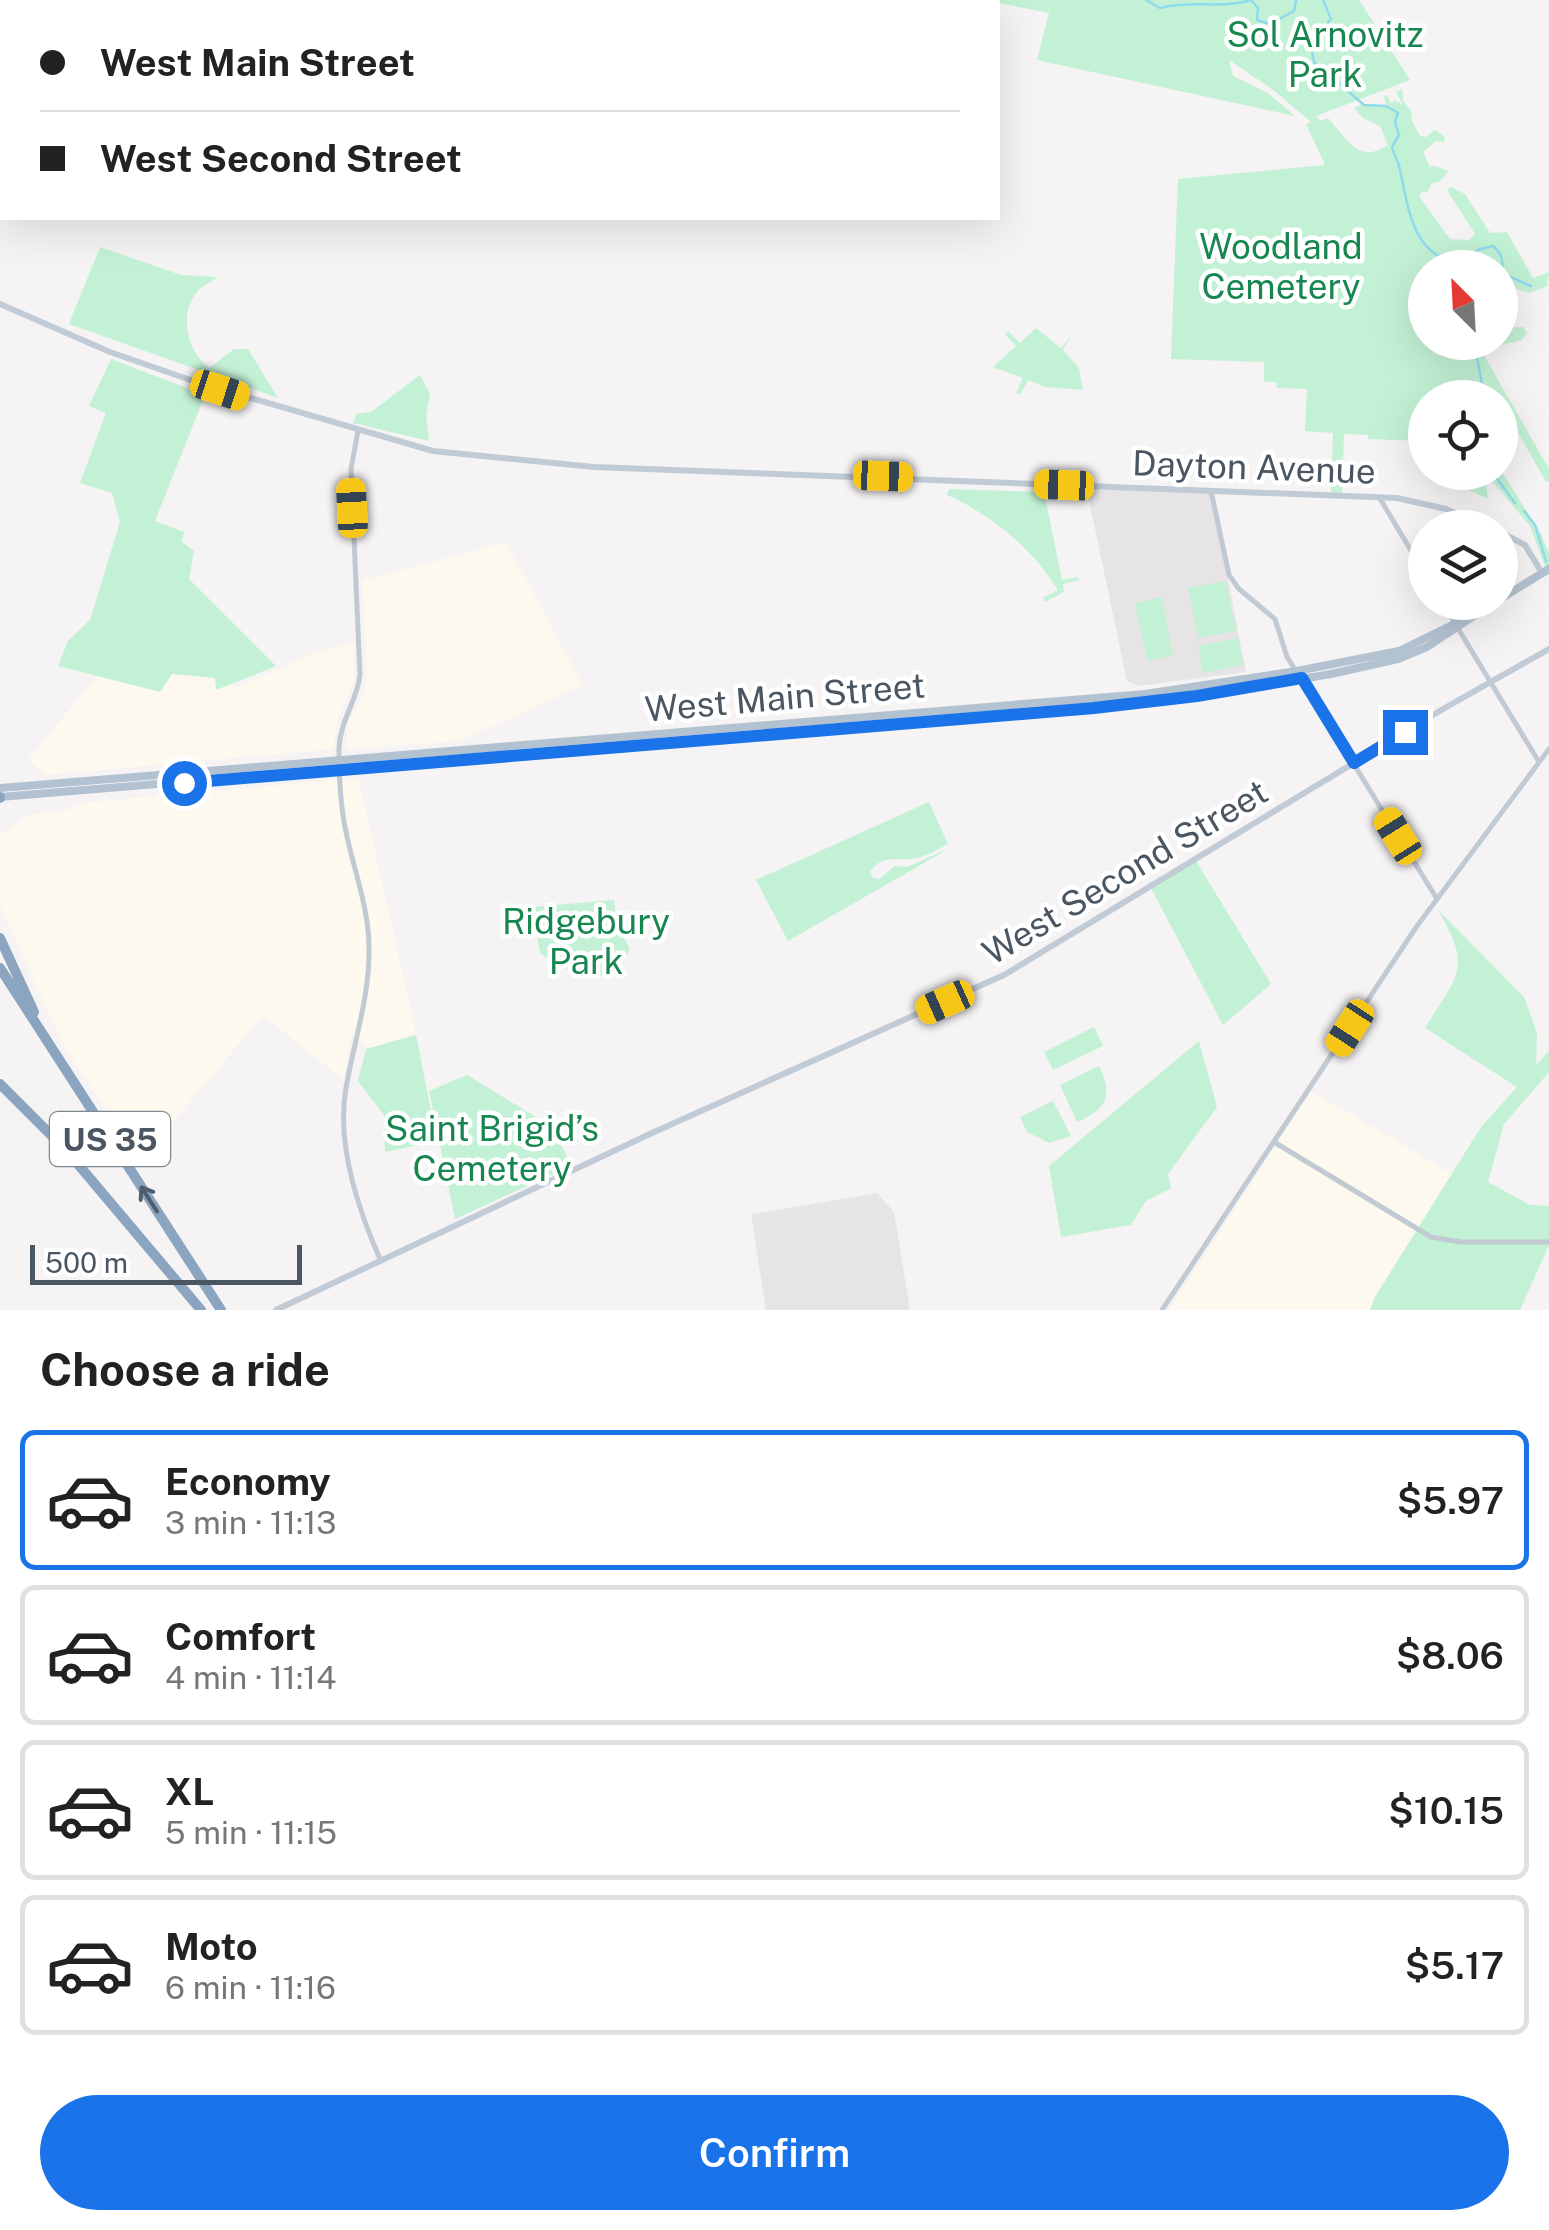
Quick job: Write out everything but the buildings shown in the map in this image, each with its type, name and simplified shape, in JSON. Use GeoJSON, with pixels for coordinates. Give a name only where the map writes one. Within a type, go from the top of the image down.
{"type":"FeatureCollection","features":[{"type":"Feature","properties":{"kind":"highway"},"geometry":{"type":"LineString","coordinates":[[0,938],[44,1030],[106,1133]]}},
{"type":"Feature","properties":{"kind":"highway","name":"US 35"},"geometry":{"type":"LineString","coordinates":[[0,968],[221,1310]]}},
{"type":"Feature","properties":{"kind":"highway","name":"US 35"},"geometry":{"type":"LineString","coordinates":[[0,1084],[66,1150],[200,1310]]}},
{"type":"Feature","properties":{"kind":"main road","name":"Dayton Avenue"},"geometry":{"type":"LineString","coordinates":[[0,304],[110,352],[358,431],[438,451],[594,467],[1379,497],[1444,510]]}},
{"type":"Feature","properties":{"kind":"main road"},"geometry":{"type":"LineString","coordinates":[[1518,541],[1546,571]]}},
{"type":"Feature","properties":{"kind":"main road","name":"West Main Street"},"geometry":{"type":"LineString","coordinates":[[1518,588],[1546,571]]}},
{"type":"Feature","properties":{"kind":"main road","name":"West Main Street"},"geometry":{"type":"LineString","coordinates":[[85,786],[1100,699],[1398,660],[1427,648],[1466,620]]}},
{"type":"Feature","properties":{"kind":"main road","name":"West Second Street"},"geometry":{"type":"LineString","coordinates":[[276,1310],[652,1132],[991,982],[1047,952],[1442,709],[1549,649]]}},
{"type":"Feature","properties":{"kind":"main road"},"geometry":{"type":"LineString","coordinates":[[0,788],[85,786]]}},
{"type":"Feature","properties":{"kind":"main road"},"geometry":{"type":"LineString","coordinates":[[0,798],[85,786]]}},
{"type":"Feature","properties":{"kind":"street"},"geometry":{"type":"LineString","coordinates":[[358,431],[351,468],[360,679],[342,729],[340,766],[345,828],[370,952],[368,985],[346,1088],[344,1120],[364,1219],[380,1258]]}},
{"type":"Feature","properties":{"kind":"street"},"geometry":{"type":"LineString","coordinates":[[1211,490],[1230,575],[1239,589],[1272,614],[1289,660],[1437,899]]}},
{"type":"Feature","properties":{"kind":"street"},"geometry":{"type":"LineString","coordinates":[[1379,497],[1408,546]]}},
{"type":"Feature","properties":{"kind":"street"},"geometry":{"type":"LineString","coordinates":[[1452,620],[1539,762]]}},
{"type":"Feature","properties":{"kind":"street"},"geometry":{"type":"LineString","coordinates":[[1162,1310],[1437,899],[1549,749]]}},
{"type":"Feature","properties":{"kind":"street"},"geometry":{"type":"LineString","coordinates":[[1274,1142],[1432,1237],[1461,1242],[1549,1242]]}},
{"type":"Feature","properties":{"kind":"shaded area"},"geometry":{"type":"Polygon","coordinates":[[[1086,486],[1211,491],[1246,672],[1139,686],[1127,681],[1086,486]]]}},
{"type":"Feature","properties":{"kind":"shaded area"},"geometry":{"type":"Polygon","coordinates":[[[506,542],[583,685],[460,741],[346,749],[348,723],[363,695],[367,676],[362,581],[506,542]]]}},
{"type":"Feature","properties":{"kind":"shaded area"},"geometry":{"type":"Polygon","coordinates":[[[354,643],[354,682],[337,722],[334,749],[46,775],[28,760],[123,645],[204,662],[236,688],[316,652],[354,643]]]}},
{"type":"Feature","properties":{"kind":"shaded area"},"geometry":{"type":"Polygon","coordinates":[[[359,780],[416,1033],[370,1049],[352,1034],[343,1080],[263,1015],[140,1161],[64,1047],[0,906],[0,835],[30,815],[64,811],[80,803],[359,780]]]}},
{"type":"Feature","properties":{"kind":"shaded area"},"geometry":{"type":"Polygon","coordinates":[[[1311,1091],[1452,1174],[1370,1310],[1169,1310],[1311,1091]]]}},
{"type":"Feature","properties":{"kind":"shaded area"},"geometry":{"type":"Polygon","coordinates":[[[877,1193],[894,1212],[910,1310],[766,1310],[751,1214],[877,1193]]]}},
{"type":"Feature","properties":{"kind":"green space"},"geometry":{"type":"Polygon","coordinates":[[[1000,0],[1359,0],[1410,80],[1316,116],[1321,121],[1328,118],[1361,151],[1378,150],[1388,145],[1380,126],[1363,118],[1354,108],[1362,104],[1386,106],[1387,95],[1391,103],[1395,100],[1403,105],[1396,92],[1402,89],[1403,100],[1412,112],[1411,119],[1420,136],[1426,137],[1434,130],[1444,136],[1445,142],[1436,141],[1423,152],[1430,167],[1449,171],[1419,196],[1450,239],[1469,240],[1475,234],[1448,189],[1465,194],[1490,233],[1507,232],[1517,250],[1408,250],[1408,360],[1487,360],[1498,380],[1408,380],[1408,440],[1344,434],[1342,495],[1331,495],[1333,433],[1305,431],[1307,389],[1277,388],[1276,382],[1264,382],[1264,362],[1171,359],[1178,179],[1325,165],[1306,124],[1311,122],[1229,60],[1233,76],[1268,93],[1295,116],[1037,60],[1049,13],[1000,3],[1000,0]]]}},
{"type":"Feature","properties":{"kind":"green space"},"geometry":{"type":"Polygon","coordinates":[[[100,247],[181,275],[218,277],[191,301],[187,322],[191,343],[209,368],[234,349],[248,349],[278,398],[69,324],[100,247]]]}},
{"type":"Feature","properties":{"kind":"green space"},"geometry":{"type":"Polygon","coordinates":[[[1518,251],[1533,278],[1549,272],[1547,286],[1529,293],[1518,290],[1518,251]]]}},
{"type":"Feature","properties":{"kind":"green space"},"geometry":{"type":"Polygon","coordinates":[[[1518,327],[1527,333],[1518,341],[1518,327]]]}},
{"type":"Feature","properties":{"kind":"green space"},"geometry":{"type":"Polygon","coordinates":[[[1036,328],[1061,348],[1072,335],[1063,350],[1079,368],[1083,390],[1045,387],[1028,380],[1020,395],[1016,393],[1023,378],[993,367],[1016,346],[1005,334],[1008,331],[1020,343],[1036,328]]]}},
{"type":"Feature","properties":{"kind":"green space"},"geometry":{"type":"Polygon","coordinates":[[[111,359],[205,395],[155,521],[184,532],[182,542],[194,551],[189,579],[276,666],[216,690],[215,678],[172,674],[160,692],[58,666],[68,641],[90,620],[120,522],[112,493],[80,483],[106,413],[89,406],[111,359]]]}},
{"type":"Feature","properties":{"kind":"green space"},"geometry":{"type":"Polygon","coordinates":[[[420,375],[430,394],[426,416],[429,441],[353,423],[357,414],[371,412],[420,375]]]}},
{"type":"Feature","properties":{"kind":"green space"},"geometry":{"type":"Polygon","coordinates":[[[1518,415],[1549,469],[1546,482],[1518,433],[1518,415]]]}},
{"type":"Feature","properties":{"kind":"green space"},"geometry":{"type":"Polygon","coordinates":[[[949,489],[1044,492],[1062,580],[1079,580],[1063,584],[1064,592],[1045,602],[1043,598],[1058,590],[1037,561],[995,523],[947,495],[949,489]]]}},
{"type":"Feature","properties":{"kind":"green space"},"geometry":{"type":"Polygon","coordinates":[[[1468,490],[1487,490],[1488,499],[1468,490]]]}},
{"type":"Feature","properties":{"kind":"green space"},"geometry":{"type":"Polygon","coordinates":[[[1500,490],[1513,490],[1540,532],[1549,553],[1549,577],[1530,526],[1500,490]]]}},
{"type":"Feature","properties":{"kind":"green space"},"geometry":{"type":"Polygon","coordinates":[[[1226,581],[1236,631],[1198,638],[1188,588],[1226,581]]]}},
{"type":"Feature","properties":{"kind":"green space"},"geometry":{"type":"Polygon","coordinates":[[[1162,597],[1173,656],[1147,661],[1135,603],[1162,597]]]}},
{"type":"Feature","properties":{"kind":"green space"},"geometry":{"type":"Polygon","coordinates":[[[1238,638],[1243,665],[1203,673],[1198,646],[1238,638]]]}},
{"type":"Feature","properties":{"kind":"green space"},"geometry":{"type":"Polygon","coordinates":[[[929,802],[948,844],[920,857],[885,860],[870,872],[879,879],[895,866],[907,867],[950,848],[788,941],[756,880],[929,802]]]}},
{"type":"Feature","properties":{"kind":"green space"},"geometry":{"type":"Polygon","coordinates":[[[1196,861],[1271,984],[1223,1025],[1151,888],[1196,861]]]}},
{"type":"Feature","properties":{"kind":"green space","name":"Ridgebury Park"},"geometry":{"type":"Polygon","coordinates":[[[614,900],[616,922],[630,949],[610,972],[600,976],[577,974],[540,953],[532,907],[614,900]]]}},
{"type":"Feature","properties":{"kind":"green space"},"geometry":{"type":"Polygon","coordinates":[[[1438,910],[1524,997],[1537,1033],[1536,1065],[1549,1051],[1549,1072],[1504,1124],[1488,1182],[1530,1205],[1549,1206],[1549,1245],[1520,1310],[1370,1310],[1481,1127],[1517,1087],[1425,1028],[1457,971],[1455,946],[1438,910]]]}},
{"type":"Feature","properties":{"kind":"green space"},"geometry":{"type":"Polygon","coordinates":[[[1094,1027],[1103,1046],[1053,1070],[1044,1052],[1094,1027]]]}},
{"type":"Feature","properties":{"kind":"green space"},"geometry":{"type":"Polygon","coordinates":[[[416,1035],[437,1141],[385,1152],[384,1115],[358,1081],[366,1049],[416,1035]]]}},
{"type":"Feature","properties":{"kind":"green space"},"geometry":{"type":"Polygon","coordinates":[[[1199,1041],[1217,1107],[1168,1174],[1171,1188],[1146,1201],[1131,1225],[1061,1237],[1049,1166],[1199,1041]]]}},
{"type":"Feature","properties":{"kind":"green space"},"geometry":{"type":"Polygon","coordinates":[[[1099,1066],[1106,1086],[1104,1101],[1095,1112],[1077,1122],[1060,1085],[1099,1066]]]}},
{"type":"Feature","properties":{"kind":"green space","name":"Saint Brigid’s Cemetery"},"geometry":{"type":"Polygon","coordinates":[[[467,1075],[554,1128],[571,1166],[455,1219],[429,1091],[467,1075]]]}},
{"type":"Feature","properties":{"kind":"green space"},"geometry":{"type":"Polygon","coordinates":[[[1053,1101],[1071,1136],[1049,1143],[1027,1132],[1020,1117],[1053,1101]]]}},
{"type":"Feature","properties":{"kind":"waterway"},"geometry":{"type":"LineString","coordinates":[[1146,0],[1160,8],[1251,0],[1258,8],[1257,20],[1270,24],[1294,11],[1296,0]]}},
{"type":"Feature","properties":{"kind":"waterway"},"geometry":{"type":"LineString","coordinates":[[1323,0],[1331,19],[1313,43],[1314,62],[1364,105],[1386,106],[1398,113],[1395,122],[1399,135],[1392,147],[1415,228],[1430,250]]}},
{"type":"Feature","properties":{"kind":"waterway"},"geometry":{"type":"LineString","coordinates":[[1477,250],[1493,246],[1496,250]]}},
{"type":"Feature","properties":{"kind":"waterway"},"geometry":{"type":"LineString","coordinates":[[1518,280],[1531,286]]}},
{"type":"Feature","properties":{"kind":"waterway"},"geometry":{"type":"LineString","coordinates":[[1477,360],[1481,380]]}},
{"type":"Feature","properties":{"kind":"waterway"},"geometry":{"type":"LineString","coordinates":[[1505,490],[1515,503]]}},
{"type":"Feature","properties":{"kind":"waterway"},"geometry":{"type":"LineString","coordinates":[[1524,511],[1535,525],[1546,561]]}},
{"type":"Feature","properties":{"kind":"route"},"geometry":{"type":"LineString","coordinates":[[184,783],[1094,708],[1302,678],[1354,763],[1405,732]]}},
{"type":"Feature","properties":{"kind":"park label","name":"Sol Arnovitz Park"},"geometry":{"type":"Point","coordinates":[1325,54]}},
{"type":"Feature","properties":{"kind":"park label","name":"Woodland Cemetery"},"geometry":{"type":"Point","coordinates":[1281,266]}}]}
